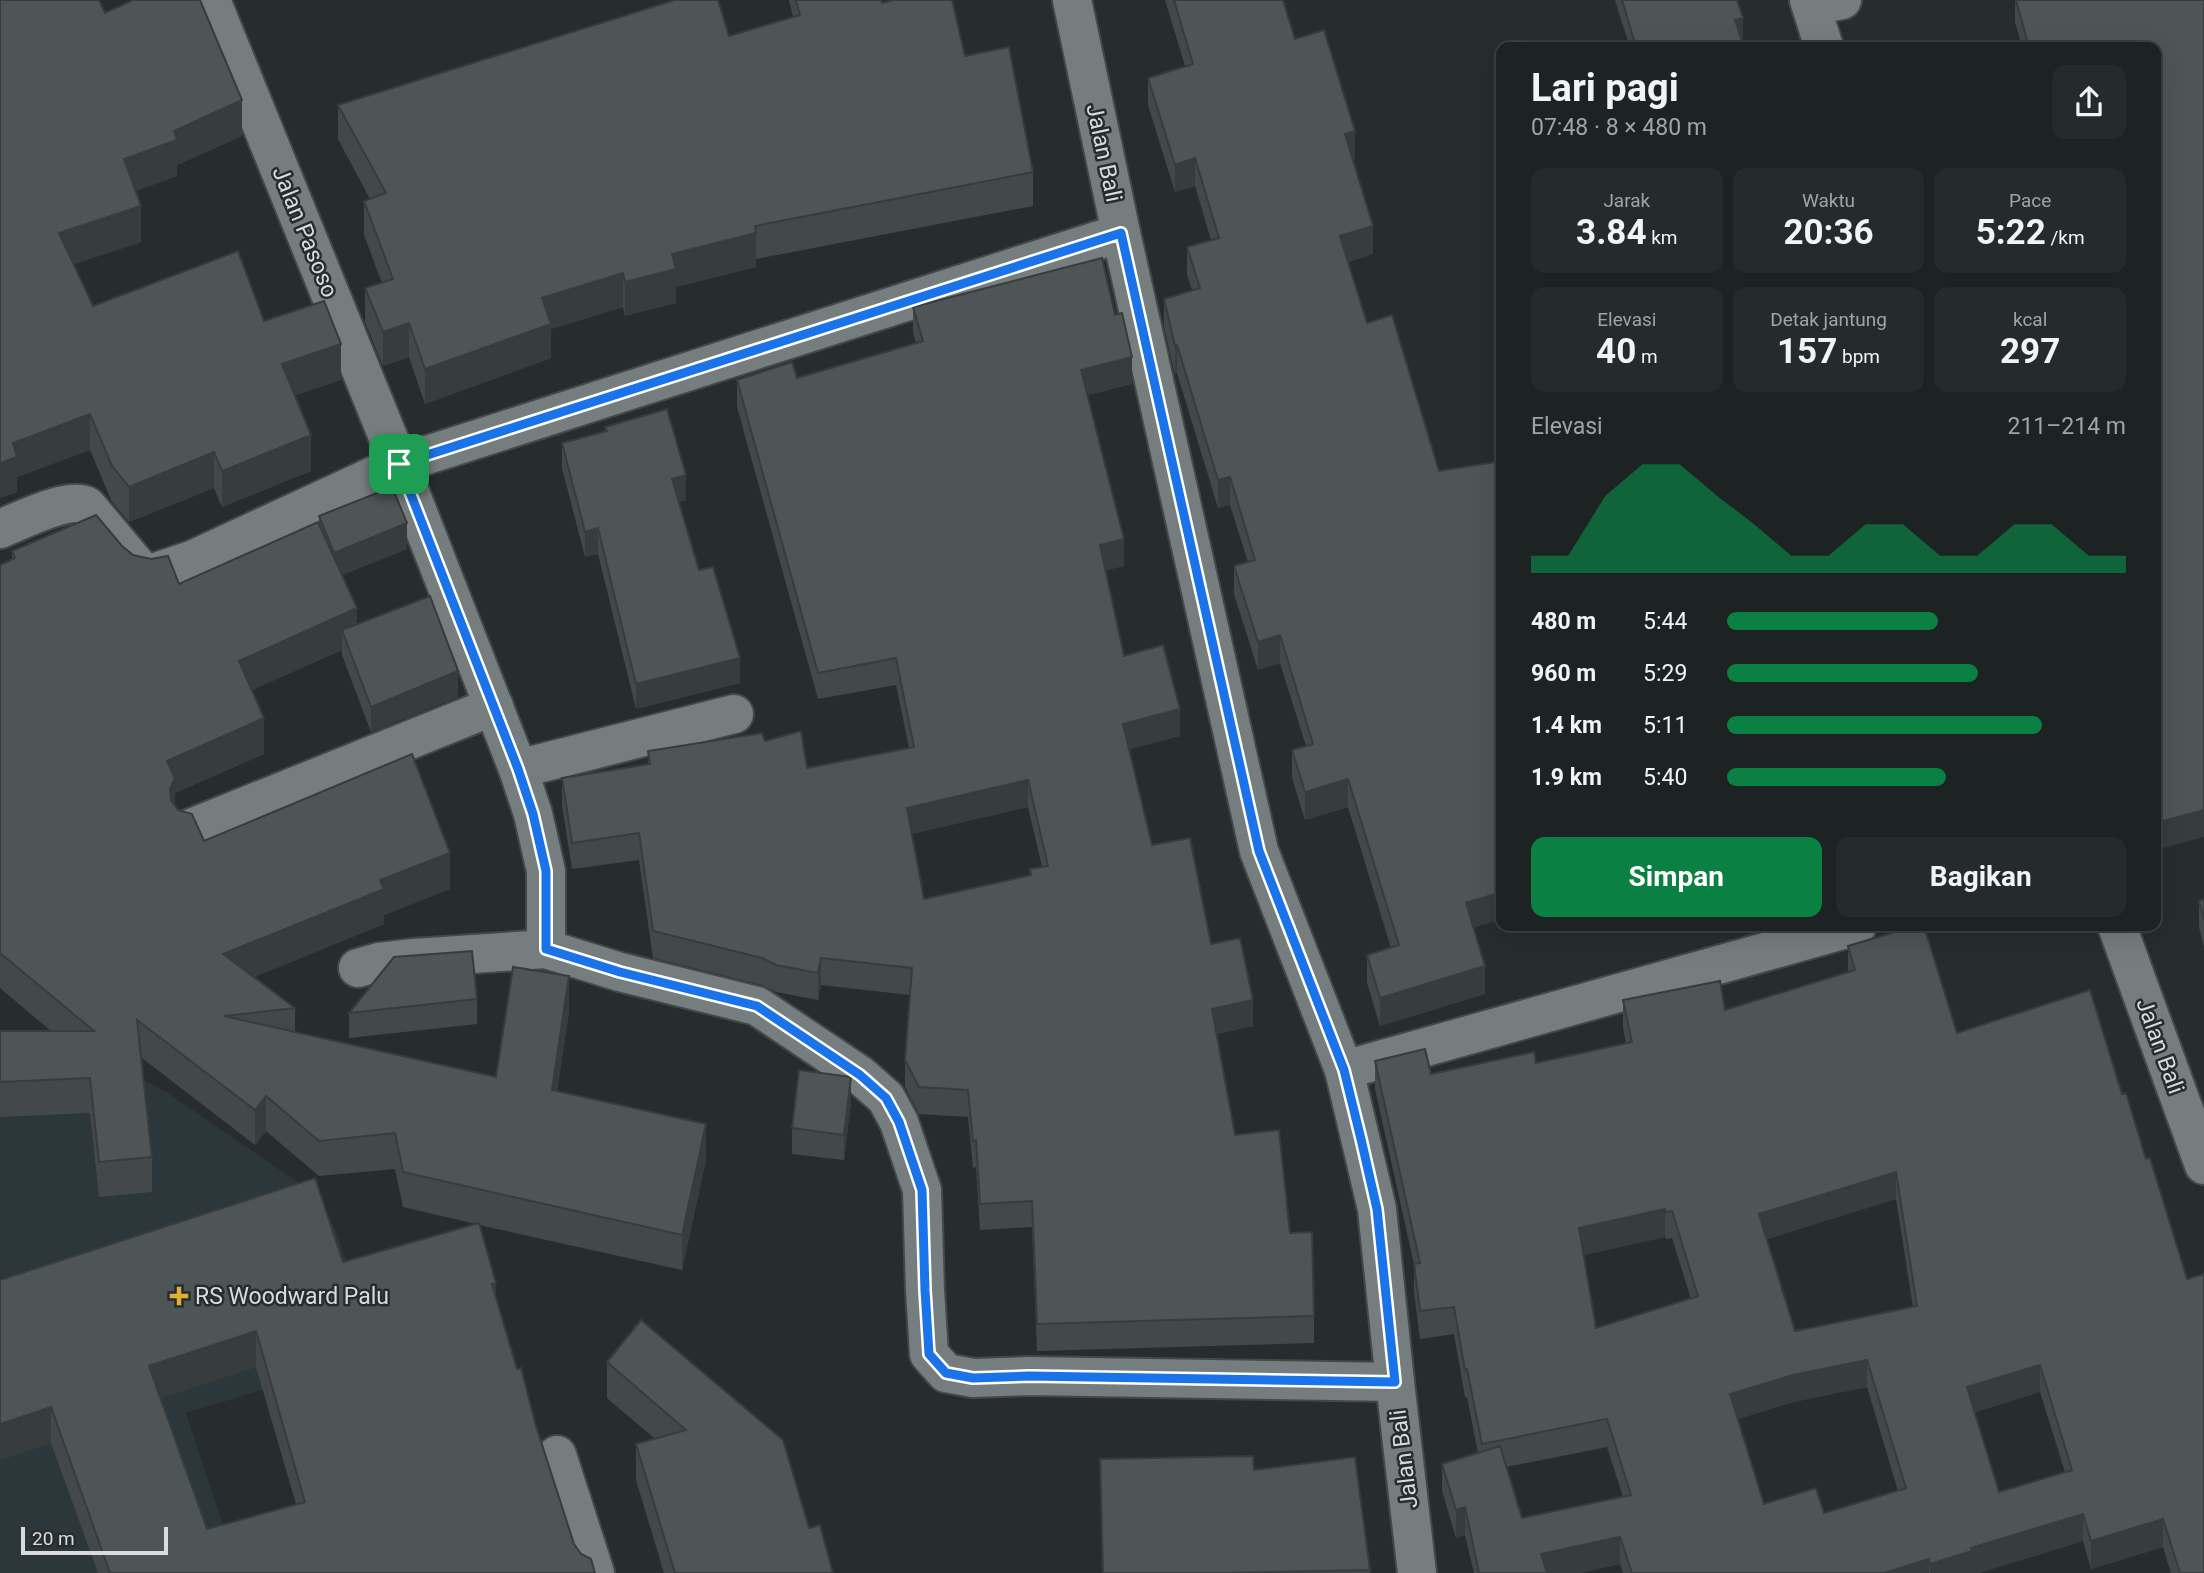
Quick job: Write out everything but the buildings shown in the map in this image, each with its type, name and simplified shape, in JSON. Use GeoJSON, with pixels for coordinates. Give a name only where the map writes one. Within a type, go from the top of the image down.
{"type":"FeatureCollection","features":[{"type":"Feature","properties":{"kind":"street","name":"Jalan Pasoso"},"geometry":{"type":"LineString","coordinates":[[211,0],[399,464],[518,769],[533,814],[546,871],[551,950]]}},
{"type":"Feature","properties":{"kind":"street","name":"Jalan Bali"},"geometry":{"type":"LineString","coordinates":[[1072,0],[1121,233],[1259,851],[1344,1070],[1377,1209],[1417,1573]]}},
{"type":"Feature","properties":{"kind":"street"},"geometry":{"type":"LineString","coordinates":[[1820,2],[1824,42]]}},
{"type":"Feature","properties":{"kind":"street"},"geometry":{"type":"LineString","coordinates":[[0,529],[68,503],[82,503],[139,568],[153,573],[194,559],[399,464],[1121,233]]}},
{"type":"Feature","properties":{"kind":"street"},"geometry":{"type":"LineString","coordinates":[[191,828],[494,706]]}},
{"type":"Feature","properties":{"kind":"street"},"geometry":{"type":"LineString","coordinates":[[518,769],[734,714]]}},
{"type":"Feature","properties":{"kind":"street"},"geometry":{"type":"LineString","coordinates":[[1344,1070],[1839,931]]}},
{"type":"Feature","properties":{"kind":"street","name":"Jalan Bali"},"geometry":{"type":"LineString","coordinates":[[2119,931],[2204,1166]]}},
{"type":"Feature","properties":{"kind":"street"},"geometry":{"type":"LineString","coordinates":[[358,968],[379,962],[414,958],[551,950],[620,972],[757,1006],[860,1075],[886,1098],[899,1122],[922,1190],[929,1354],[946,1373],[973,1378],[1029,1376],[1395,1382]]}},
{"type":"Feature","properties":{"kind":"street"},"geometry":{"type":"LineString","coordinates":[[557,1455],[595,1573]]}},
{"type":"Feature","properties":{"kind":"shaded area","name":"RS Woodward Palu"},"geometry":{"type":"Polygon","coordinates":[[[0,1035],[97,1055],[166,1092],[321,1198],[338,1237],[377,1355],[186,1413],[239,1573],[0,1573],[0,1035]]]}},
{"type":"Feature","properties":{"kind":"place","name":"RS Woodward Palu"},"geometry":{"type":"Point","coordinates":[179,1296]}},
{"type":"Feature","properties":{"kind":"route"},"geometry":{"type":"LineString","coordinates":[[1121,233],[1259,851],[1344,1070],[1361,1139],[1377,1209],[1395,1382],[1029,1376],[973,1378],[946,1373],[929,1354],[922,1190],[899,1122],[886,1098],[860,1075],[757,1006],[620,972],[546,949],[546,871],[533,814],[399,464],[1121,233]]}}]}
